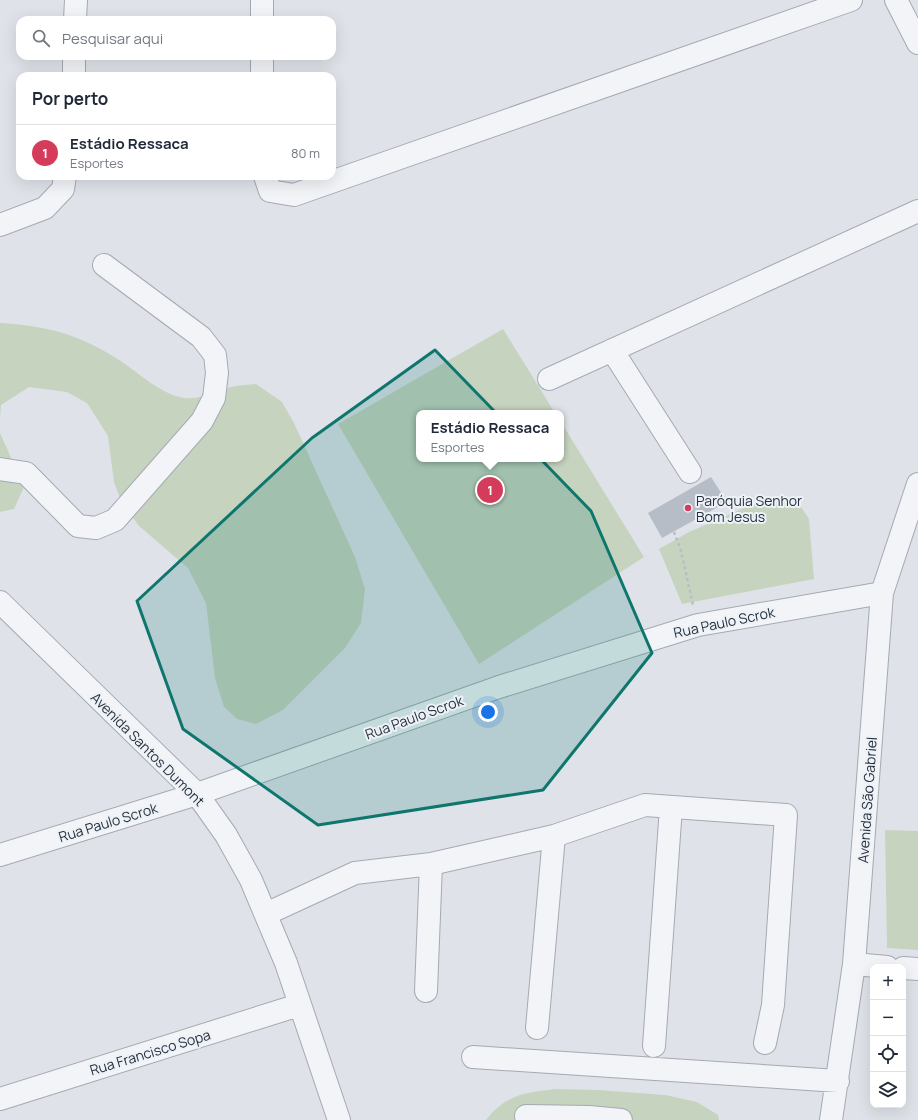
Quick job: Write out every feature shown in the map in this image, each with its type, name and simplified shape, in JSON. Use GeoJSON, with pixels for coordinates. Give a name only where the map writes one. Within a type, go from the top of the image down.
{"type":"FeatureCollection","features":[{"type":"Feature","properties":{"kind":"street"},"geometry":{"type":"LineString","coordinates":[[75,16],[76,0]]}},
{"type":"Feature","properties":{"kind":"street"},"geometry":{"type":"LineString","coordinates":[[262,0],[262,16]]}},
{"type":"Feature","properties":{"kind":"street"},"geometry":{"type":"LineString","coordinates":[[266,180],[270,191],[294,195],[851,0]]}},
{"type":"Feature","properties":{"kind":"street"},"geometry":{"type":"LineString","coordinates":[[896,0],[918,43]]}},
{"type":"Feature","properties":{"kind":"street"},"geometry":{"type":"LineString","coordinates":[[74,60],[74,72]]}},
{"type":"Feature","properties":{"kind":"street"},"geometry":{"type":"LineString","coordinates":[[262,60],[262,72]]}},
{"type":"Feature","properties":{"kind":"street"},"geometry":{"type":"LineString","coordinates":[[0,225],[45,208],[63,189],[64,180]]}},
{"type":"Feature","properties":{"kind":"street"},"geometry":{"type":"LineString","coordinates":[[549,378],[918,211]]}},
{"type":"Feature","properties":{"kind":"street"},"geometry":{"type":"LineString","coordinates":[[0,469],[26,473],[78,526],[96,528],[115,520],[202,421],[214,398],[217,373],[215,354],[201,337],[104,265]]}},
{"type":"Feature","properties":{"kind":"street"},"geometry":{"type":"LineString","coordinates":[[612,350],[690,472]]}},
{"type":"Feature","properties":{"kind":"street","name":"Avenida São Gabriel"},"geometry":{"type":"LineString","coordinates":[[831,1120],[838,1081],[854,964],[882,593],[918,484]]}},
{"type":"Feature","properties":{"kind":"street","name":"Rua Paulo Scrok"},"geometry":{"type":"LineString","coordinates":[[0,855],[197,794],[499,687],[698,625],[882,593]]}},
{"type":"Feature","properties":{"kind":"street","name":"Avenida Santos Dumont"},"geometry":{"type":"LineString","coordinates":[[0,602],[197,794],[226,836],[251,880],[286,963],[339,1120]]}},
{"type":"Feature","properties":{"kind":"street"},"geometry":{"type":"LineString","coordinates":[[266,914],[355,873],[431,864],[554,836],[645,805],[786,815],[773,1005],[765,1044]]}},
{"type":"Feature","properties":{"kind":"street"},"geometry":{"type":"LineString","coordinates":[[654,1046],[671,807]]}},
{"type":"Feature","properties":{"kind":"street"},"geometry":{"type":"LineString","coordinates":[[537,1028],[554,836]]}},
{"type":"Feature","properties":{"kind":"street"},"geometry":{"type":"LineString","coordinates":[[426,991],[431,864]]}},
{"type":"Feature","properties":{"kind":"street"},"geometry":{"type":"LineString","coordinates":[[854,964],[870,965]]}},
{"type":"Feature","properties":{"kind":"street"},"geometry":{"type":"LineString","coordinates":[[906,968],[918,970]]}},
{"type":"Feature","properties":{"kind":"street","name":"Rua Francisco Sopa"},"geometry":{"type":"LineString","coordinates":[[0,1099],[299,1005]]}},
{"type":"Feature","properties":{"kind":"street"},"geometry":{"type":"LineString","coordinates":[[472,1057],[838,1081]]}},
{"type":"Feature","properties":{"kind":"street"},"geometry":{"type":"LineString","coordinates":[[526,1116],[589,1117],[621,1120]]}},
{"type":"Feature","properties":{"kind":"path"},"geometry":{"type":"LineString","coordinates":[[674,532],[681,550],[698,625]]}},
{"type":"Feature","properties":{"kind":"highlighted area"},"geometry":{"type":"Polygon","coordinates":[[[435,350],[591,511],[652,653],[543,790],[318,825],[183,729],[137,601],[312,438],[435,350]]]}},
{"type":"Feature","properties":{"kind":"green space"},"geometry":{"type":"Polygon","coordinates":[[[0,323],[32,326],[60,332],[87,342],[124,363],[157,387],[175,396],[196,398],[231,387],[256,384],[282,402],[294,423],[355,557],[365,589],[361,623],[345,648],[283,710],[256,724],[237,719],[224,707],[215,678],[206,603],[188,568],[139,526],[122,503],[114,482],[108,436],[87,403],[67,392],[29,387],[1,405],[0,419],[0,323]]]}},
{"type":"Feature","properties":{"kind":"green space"},"geometry":{"type":"Polygon","coordinates":[[[503,329],[553,410],[416,410],[416,462],[564,462],[564,427],[644,557],[479,664],[338,424],[503,329]]]}},
{"type":"Feature","properties":{"kind":"green space"},"geometry":{"type":"Polygon","coordinates":[[[0,433],[24,487],[14,509],[0,512],[0,433]]]}},
{"type":"Feature","properties":{"kind":"green space"},"geometry":{"type":"Polygon","coordinates":[[[762,500],[799,504],[809,519],[814,579],[682,604],[659,549],[687,533],[762,500]]]}},
{"type":"Feature","properties":{"kind":"green space"},"geometry":{"type":"Polygon","coordinates":[[[885,830],[918,831],[918,950],[887,948],[885,830]]]}},
{"type":"Feature","properties":{"kind":"green space"},"geometry":{"type":"Polygon","coordinates":[[[555,1089],[598,1090],[665,1095],[697,1102],[718,1115],[719,1120],[486,1120],[493,1111],[517,1096],[555,1089]]]}},
{"type":"Feature","properties":{"kind":"building","name":"Paróquia Senhor Bom Jesus"},"geometry":{"type":"Polygon","coordinates":[[[711,477],[727,502],[662,538],[648,513],[711,477]]]}},
{"type":"Feature","properties":{"kind":"place","name":"Estádio Ressaca"},"geometry":{"type":"Point","coordinates":[490,490]}},
{"type":"Feature","properties":{"kind":"place","name":"Paróquia Senhor Bom Jesus"},"geometry":{"type":"Point","coordinates":[688,508]}}]}
